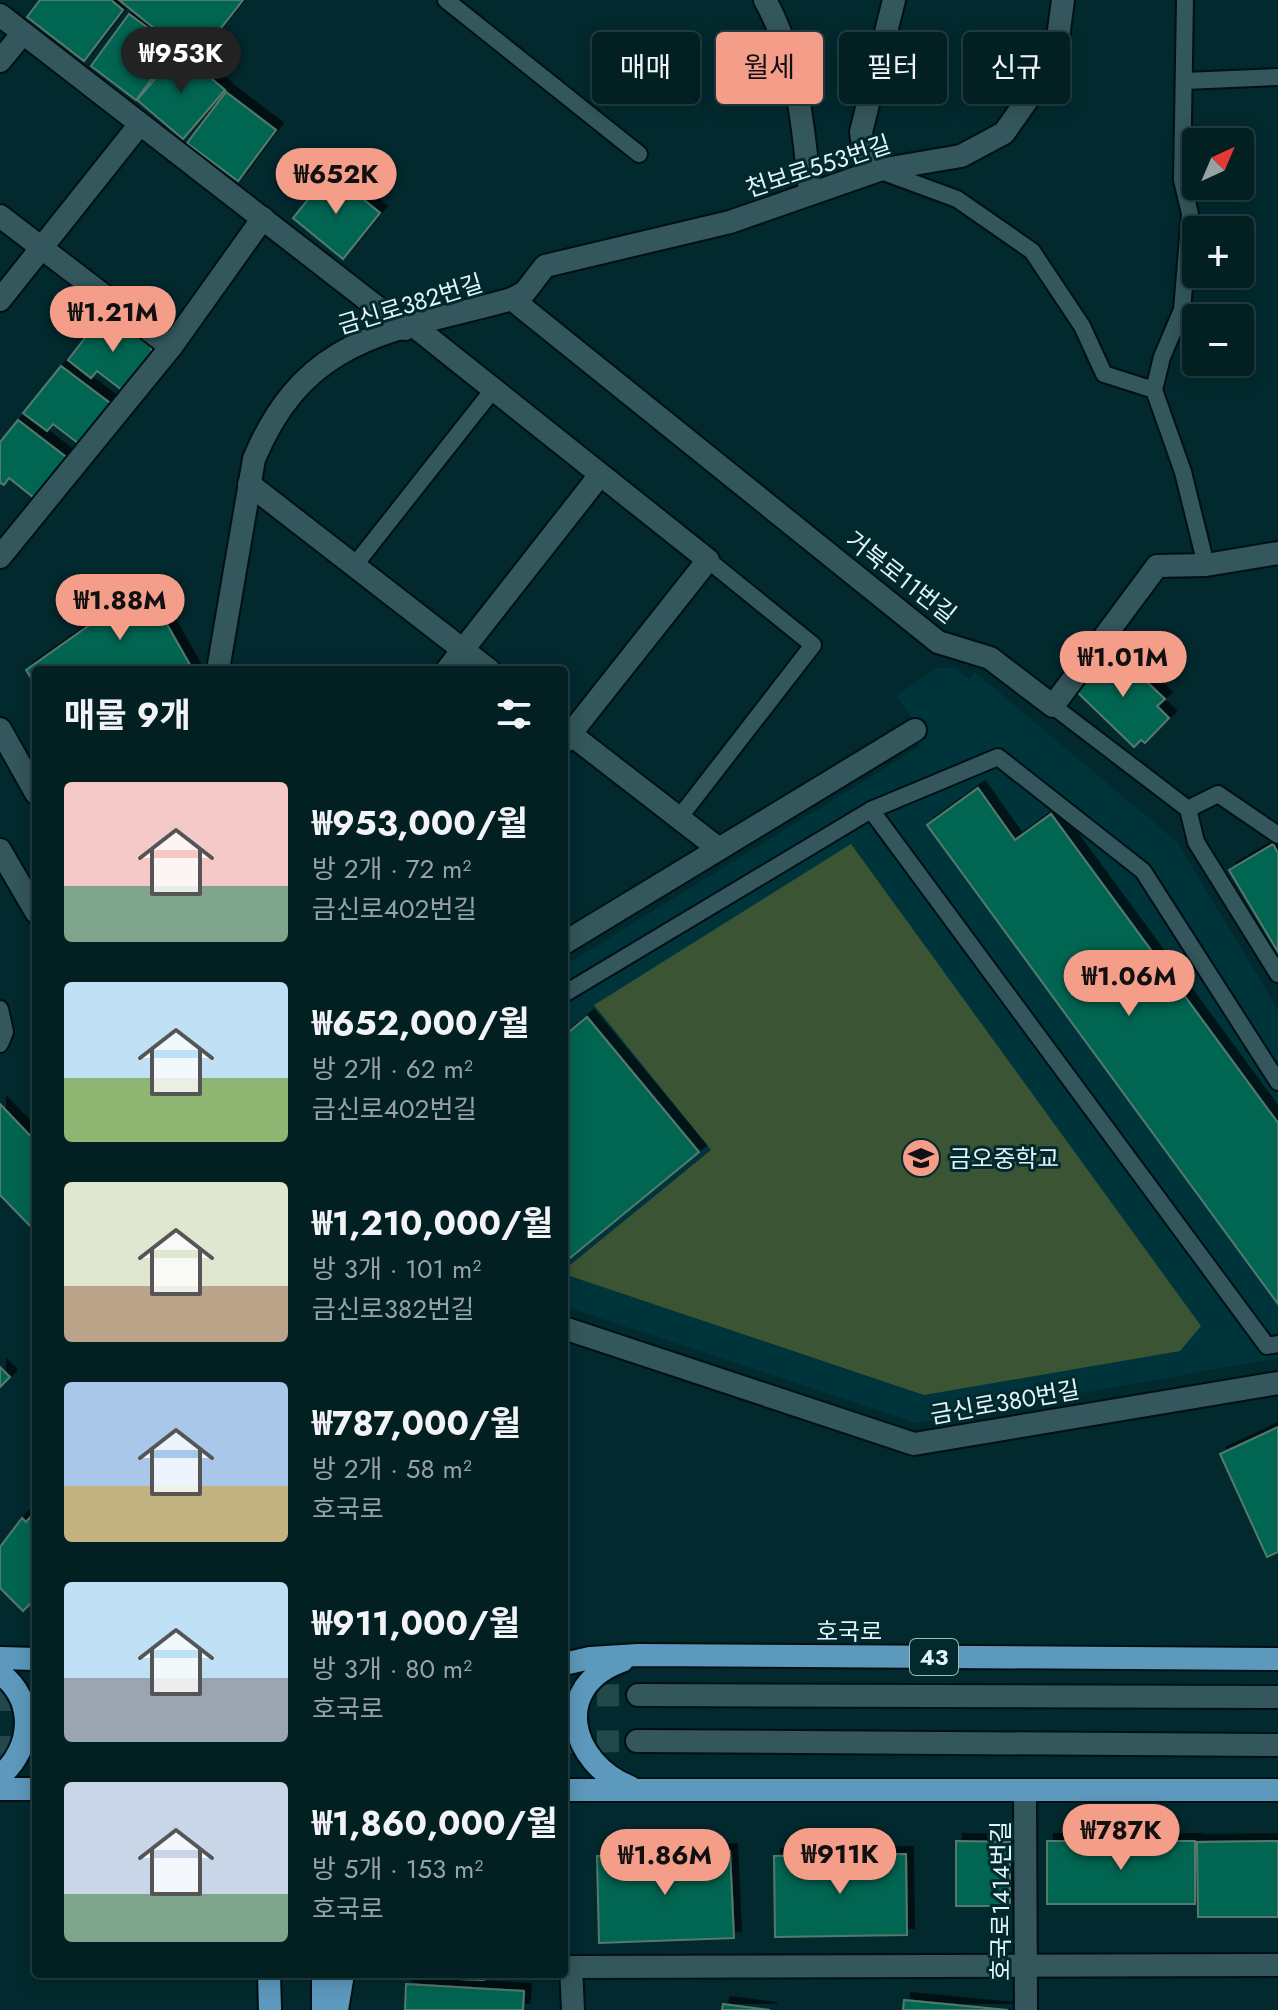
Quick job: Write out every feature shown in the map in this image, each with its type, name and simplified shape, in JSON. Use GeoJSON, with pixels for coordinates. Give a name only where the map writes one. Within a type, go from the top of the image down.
{"type":"FeatureCollection","features":[{"type":"Feature","properties":{"kind":"main road","name":"호국로"},"geometry":{"type":"LineString","coordinates":[[568,1663],[590,1658],[638,1655],[1278,1659]]}},
{"type":"Feature","properties":{"kind":"main road"},"geometry":{"type":"LineString","coordinates":[[637,1790],[596,1768],[578,1734],[575,1716],[578,1699],[598,1672],[638,1655]]}},
{"type":"Feature","properties":{"kind":"main road"},"geometry":{"type":"LineString","coordinates":[[568,1657],[590,1658]]}},
{"type":"Feature","properties":{"kind":"main road"},"geometry":{"type":"LineString","coordinates":[[0,1658],[32,1659]]}},
{"type":"Feature","properties":{"kind":"main road"},"geometry":{"type":"LineString","coordinates":[[0,1673],[19,1690],[27,1719],[19,1756],[0,1776]]}},
{"type":"Feature","properties":{"kind":"main road"},"geometry":{"type":"LineString","coordinates":[[0,1789],[32,1789]]}},
{"type":"Feature","properties":{"kind":"main road"},"geometry":{"type":"LineString","coordinates":[[568,1790],[1278,1790]]}},
{"type":"Feature","properties":{"kind":"main road"},"geometry":{"type":"LineString","coordinates":[[269,1978],[270,2010]]}},
{"type":"Feature","properties":{"kind":"main road"},"geometry":{"type":"LineString","coordinates":[[323,1978],[323,2010]]}},
{"type":"Feature","properties":{"kind":"main road"},"geometry":{"type":"LineString","coordinates":[[337,2010],[342,1978]]}},
{"type":"Feature","properties":{"kind":"street"},"geometry":{"type":"LineString","coordinates":[[765,0],[782,30],[804,135],[810,194]]}},
{"type":"Feature","properties":{"kind":"street"},"geometry":{"type":"LineString","coordinates":[[873,172],[861,132],[894,0]]}},
{"type":"Feature","properties":{"kind":"street","name":"천보로553번길"},"geometry":{"type":"LineString","coordinates":[[512,299],[525,292],[545,266],[730,222],[873,172],[961,156],[1004,133],[1047,72],[1057,45],[1063,0]]}},
{"type":"Feature","properties":{"kind":"street"},"geometry":{"type":"LineString","coordinates":[[0,15],[708,560],[568,733]]}},
{"type":"Feature","properties":{"kind":"street"},"geometry":{"type":"LineString","coordinates":[[0,61],[23,33]]}},
{"type":"Feature","properties":{"kind":"street"},"geometry":{"type":"LineString","coordinates":[[0,300],[44,249],[140,124]]}},
{"type":"Feature","properties":{"kind":"street"},"geometry":{"type":"LineString","coordinates":[[0,216],[171,347]]}},
{"type":"Feature","properties":{"kind":"street"},"geometry":{"type":"LineString","coordinates":[[0,557],[171,347],[263,218]]}},
{"type":"Feature","properties":{"kind":"street","name":"금신로382번길"},"geometry":{"type":"LineString","coordinates":[[219,666],[249,484],[264,435],[291,393],[339,351],[512,299]]}},
{"type":"Feature","properties":{"kind":"street","name":"거북로11번길"},"geometry":{"type":"LineString","coordinates":[[512,299],[938,642],[990,658],[1053,706]]}},
{"type":"Feature","properties":{"kind":"street"},"geometry":{"type":"LineString","coordinates":[[450,666],[600,475]]}},
{"type":"Feature","properties":{"kind":"street"},"geometry":{"type":"LineString","coordinates":[[249,484],[484,666]]}},
{"type":"Feature","properties":{"kind":"street"},"geometry":{"type":"LineString","coordinates":[[1053,706],[1157,566],[1206,565],[1278,553]]}},
{"type":"Feature","properties":{"kind":"street"},"geometry":{"type":"LineString","coordinates":[[0,729],[32,785]]}},
{"type":"Feature","properties":{"kind":"street"},"geometry":{"type":"LineString","coordinates":[[568,941],[915,730]]}},
{"type":"Feature","properties":{"kind":"street"},"geometry":{"type":"LineString","coordinates":[[568,736],[719,849]]}},
{"type":"Feature","properties":{"kind":"street"},"geometry":{"type":"LineString","coordinates":[[0,850],[32,905]]}},
{"type":"Feature","properties":{"kind":"street","name":"금신로380번길"},"geometry":{"type":"LineString","coordinates":[[568,1329],[914,1444],[1278,1383]]}},
{"type":"Feature","properties":{"kind":"street"},"geometry":{"type":"LineString","coordinates":[[638,1695],[1278,1697]]}},
{"type":"Feature","properties":{"kind":"street"},"geometry":{"type":"LineString","coordinates":[[637,1741],[1278,1745]]}},
{"type":"Feature","properties":{"kind":"street","name":"호국로1414번길"},"geometry":{"type":"LineString","coordinates":[[1025,1791],[1026,2010]]}},
{"type":"Feature","properties":{"kind":"street"},"geometry":{"type":"LineString","coordinates":[[573,2010],[571,1967],[1278,1965]]}},
{"type":"Feature","properties":{"kind":"lane"},"geometry":{"type":"LineString","coordinates":[[446,0],[639,154]]}},
{"type":"Feature","properties":{"kind":"lane"},"geometry":{"type":"LineString","coordinates":[[1185,0],[1182,180],[1190,214],[1182,310],[1162,357],[1154,390],[1183,472],[1206,565]]}},
{"type":"Feature","properties":{"kind":"lane"},"geometry":{"type":"LineString","coordinates":[[1185,81],[1278,77]]}},
{"type":"Feature","properties":{"kind":"lane"},"geometry":{"type":"LineString","coordinates":[[873,172],[957,199],[1032,251],[1082,326],[1104,374],[1154,390]]}},
{"type":"Feature","properties":{"kind":"lane"},"geometry":{"type":"LineString","coordinates":[[354,566],[492,391]]}},
{"type":"Feature","properties":{"kind":"lane"},"geometry":{"type":"LineString","coordinates":[[679,818],[813,645],[708,560]]}},
{"type":"Feature","properties":{"kind":"lane","name":"거북로11번길"},"geometry":{"type":"LineString","coordinates":[[1053,706],[1188,809]]}},
{"type":"Feature","properties":{"kind":"lane"},"geometry":{"type":"LineString","coordinates":[[568,992],[871,810],[998,757],[1143,871],[1278,1082]]}},
{"type":"Feature","properties":{"kind":"lane"},"geometry":{"type":"LineString","coordinates":[[1278,835],[1218,794],[1188,809],[1196,842],[1278,974]]}},
{"type":"Feature","properties":{"kind":"lane"},"geometry":{"type":"LineString","coordinates":[[871,810],[1267,1346],[1278,1344]]}},
{"type":"Feature","properties":{"kind":"lane"},"geometry":{"type":"LineString","coordinates":[[0,1009],[5,1032],[0,1044]]}},
{"type":"Feature","properties":{"kind":"shaded area","name":"금오중학교"},"geometry":{"type":"Polygon","coordinates":[[[936,668],[956,668],[969,679],[975,672],[1177,842],[1278,1010],[1278,1358],[916,1423],[568,1307],[568,964],[919,747],[918,726],[896,696],[936,668]]]}},
{"type":"Feature","properties":{"kind":"green space"},"geometry":{"type":"Polygon","coordinates":[[[851,844],[1201,1326],[1180,1351],[924,1395],[568,1275],[568,1267],[711,1150],[594,1005],[851,844]]]}},
{"type":"Feature","properties":{"kind":"building"},"geometry":{"type":"Polygon","coordinates":[[[40,0],[111,0],[123,10],[84,61],[27,17],[40,0]]]}},
{"type":"Feature","properties":{"kind":"building"},"geometry":{"type":"Polygon","coordinates":[[[119,0],[243,0],[195,61],[119,0]]]}},
{"type":"Feature","properties":{"kind":"building"},"geometry":{"type":"Polygon","coordinates":[[[129,14],[175,48],[136,100],[91,66],[129,14]]]}},
{"type":"Feature","properties":{"kind":"building"},"geometry":{"type":"Polygon","coordinates":[[[179,51],[225,90],[183,139],[137,100],[179,51]]]}},
{"type":"Feature","properties":{"kind":"building"},"geometry":{"type":"Polygon","coordinates":[[[226,92],[276,130],[238,181],[187,143],[226,92]]]}},
{"type":"Feature","properties":{"kind":"building"},"geometry":{"type":"Polygon","coordinates":[[[330,172],[380,213],[343,259],[293,218],[330,172]]]}},
{"type":"Feature","properties":{"kind":"building"},"geometry":{"type":"Polygon","coordinates":[[[105,312],[151,347],[153,360],[126,393],[97,371],[91,378],[68,360],[105,312]]]}},
{"type":"Feature","properties":{"kind":"building"},"geometry":{"type":"Polygon","coordinates":[[[61,366],[114,406],[82,446],[53,424],[47,431],[23,413],[61,366]]]}},
{"type":"Feature","properties":{"kind":"building"},"geometry":{"type":"Polygon","coordinates":[[[18,420],[70,460],[38,501],[9,478],[4,485],[0,483],[0,442],[18,420]]]}},
{"type":"Feature","properties":{"kind":"building"},"geometry":{"type":"Polygon","coordinates":[[[145,586],[191,666],[32,666],[32,680],[26,670],[145,586]]]}},
{"type":"Feature","properties":{"kind":"building"},"geometry":{"type":"Polygon","coordinates":[[[1112,649],[1165,699],[1157,706],[1169,718],[1145,743],[1141,740],[1134,747],[1074,689],[1112,649]]]}},
{"type":"Feature","properties":{"kind":"building"},"geometry":{"type":"Polygon","coordinates":[[[978,788],[1015,840],[1051,814],[1278,1123],[1278,1304],[927,825],[978,788]]]}},
{"type":"Feature","properties":{"kind":"building"},"geometry":{"type":"Polygon","coordinates":[[[1273,844],[1278,853],[1278,952],[1229,870],[1273,844]]]}},
{"type":"Feature","properties":{"kind":"building"},"geometry":{"type":"Polygon","coordinates":[[[587,1017],[699,1152],[568,1260],[568,1033],[587,1017]]]}},
{"type":"Feature","properties":{"kind":"building"},"geometry":{"type":"Polygon","coordinates":[[[0,1104],[32,1138],[32,1228],[0,1195],[0,1104]]]}},
{"type":"Feature","properties":{"kind":"building"},"geometry":{"type":"Polygon","coordinates":[[[0,1367],[10,1377],[0,1387],[0,1367]]]}},
{"type":"Feature","properties":{"kind":"building"},"geometry":{"type":"Polygon","coordinates":[[[1278,1427],[1278,1552],[1267,1557],[1220,1454],[1278,1427]]]}},
{"type":"Feature","properties":{"kind":"building"},"geometry":{"type":"Polygon","coordinates":[[[32,1515],[32,1602],[23,1611],[0,1588],[0,1547],[22,1518],[26,1522],[32,1515]]]}},
{"type":"Feature","properties":{"kind":"building"},"geometry":{"type":"Polygon","coordinates":[[[956,1841],[1010,1842],[1010,1906],[956,1906],[956,1841]]]}},
{"type":"Feature","properties":{"kind":"building"},"geometry":{"type":"Polygon","coordinates":[[[1047,1841],[1195,1841],[1195,1904],[1047,1904],[1047,1841]]]}},
{"type":"Feature","properties":{"kind":"building"},"geometry":{"type":"Polygon","coordinates":[[[1278,1841],[1278,1917],[1198,1917],[1197,1842],[1278,1841]]]}},
{"type":"Feature","properties":{"kind":"building"},"geometry":{"type":"Polygon","coordinates":[[[730,1851],[734,1938],[599,1943],[597,1856],[730,1851]]]}},
{"type":"Feature","properties":{"kind":"building"},"geometry":{"type":"Polygon","coordinates":[[[906,1854],[907,1935],[775,1937],[774,1856],[906,1854]]]}},
{"type":"Feature","properties":{"kind":"building"},"geometry":{"type":"Polygon","coordinates":[[[435,1978],[485,1978],[484,1980],[435,1978]]]}},
{"type":"Feature","properties":{"kind":"building"},"geometry":{"type":"Polygon","coordinates":[[[406,1984],[524,1991],[523,2010],[405,2010],[406,1984]]]}},
{"type":"Feature","properties":{"kind":"building"},"geometry":{"type":"Polygon","coordinates":[[[904,2000],[1008,2010],[903,2010],[904,2000]]]}},
{"type":"Feature","properties":{"kind":"building"},"geometry":{"type":"Polygon","coordinates":[[[723,2004],[770,2010],[722,2010],[723,2004]]]}},
{"type":"Feature","properties":{"kind":"tunnel"},"geometry":{"type":"LineString","coordinates":[[568,1696],[638,1695]]}},
{"type":"Feature","properties":{"kind":"tunnel"},"geometry":{"type":"LineString","coordinates":[[0,1700],[32,1700]]}},
{"type":"Feature","properties":{"kind":"tunnel"},"geometry":{"type":"LineString","coordinates":[[568,1742],[637,1741]]}},
{"type":"Feature","properties":{"kind":"tunnel"},"geometry":{"type":"LineString","coordinates":[[0,1747],[32,1746]]}},
{"type":"Feature","properties":{"kind":"place","name":"금오중학교"},"geometry":{"type":"Point","coordinates":[921,1158]}}]}
